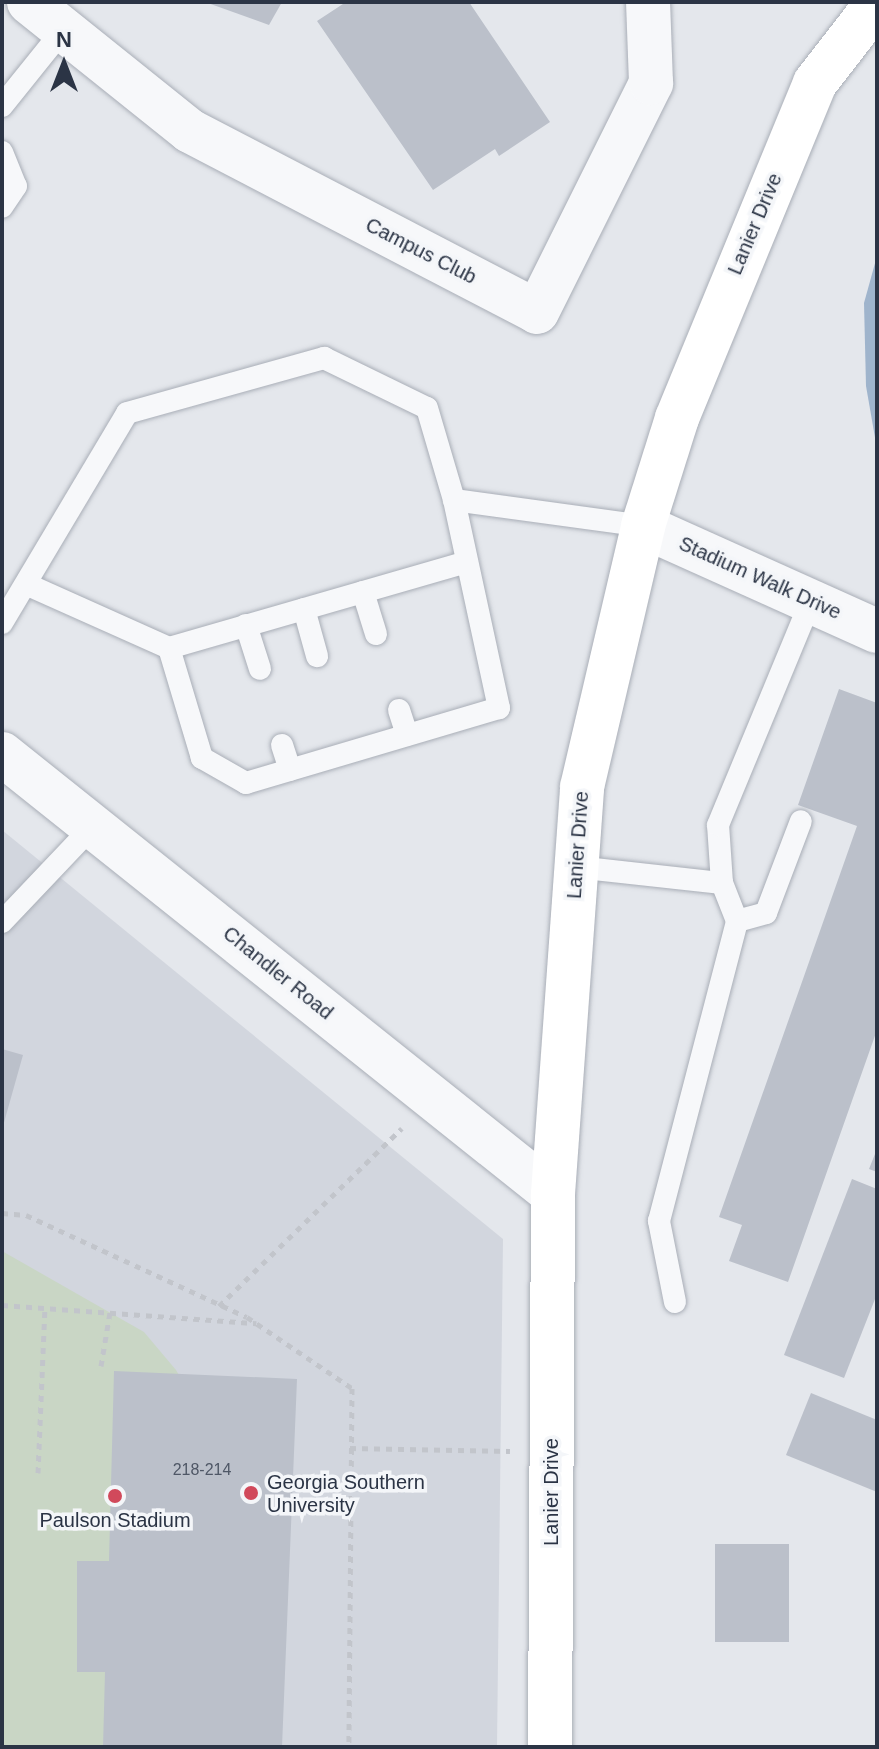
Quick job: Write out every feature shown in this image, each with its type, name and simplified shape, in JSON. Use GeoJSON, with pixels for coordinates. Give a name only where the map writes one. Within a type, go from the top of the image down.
{"type":"FeatureCollection","features":[{"type":"Feature","properties":{"kind":"street","name":"Campus Club"},"geometry":{"type":"LineString","coordinates":[[29,2],[190,131],[537,312],[651,83],[648,2]]}},
{"type":"Feature","properties":{"kind":"street","name":"Lanier Drive"},"geometry":{"type":"LineString","coordinates":[[550,1747],[553,1194],[582,787],[643,526],[677,418],[815,83],[877,3]]}},
{"type":"Feature","properties":{"kind":"street","name":"Stadium Walk Drive"},"geometry":{"type":"LineString","coordinates":[[643,526],[877,631]]}},
{"type":"Feature","properties":{"kind":"street","name":"Chandler Road"},"geometry":{"type":"LineString","coordinates":[[2,754],[553,1194]]}},
{"type":"Feature","properties":{"kind":"lane"},"geometry":{"type":"LineString","coordinates":[[2,106],[63,30]]}},
{"type":"Feature","properties":{"kind":"lane"},"geometry":{"type":"LineString","coordinates":[[2,152],[16,186],[2,207]]}},
{"type":"Feature","properties":{"kind":"lane"},"geometry":{"type":"LineString","coordinates":[[2,623],[28,585],[127,413],[324,358],[427,408],[454,500],[499,708],[407,735],[343,743],[290,770],[246,783],[202,758],[169,648]]}},
{"type":"Feature","properties":{"kind":"lane"},"geometry":{"type":"LineString","coordinates":[[454,500],[643,526]]}},
{"type":"Feature","properties":{"kind":"lane"},"geometry":{"type":"LineString","coordinates":[[28,585],[169,648],[467,562]]}},
{"type":"Feature","properties":{"kind":"lane"},"geometry":{"type":"LineString","coordinates":[[363,592],[376,634]]}},
{"type":"Feature","properties":{"kind":"lane"},"geometry":{"type":"LineString","coordinates":[[675,1302],[659,1221],[737,921],[722,883],[718,825],[811,601]]}},
{"type":"Feature","properties":{"kind":"lane"},"geometry":{"type":"LineString","coordinates":[[304,609],[317,656]]}},
{"type":"Feature","properties":{"kind":"lane"},"geometry":{"type":"LineString","coordinates":[[246,625],[260,669]]}},
{"type":"Feature","properties":{"kind":"lane"},"geometry":{"type":"LineString","coordinates":[[399,710],[407,735]]}},
{"type":"Feature","properties":{"kind":"lane"},"geometry":{"type":"LineString","coordinates":[[282,745],[290,770]]}},
{"type":"Feature","properties":{"kind":"lane"},"geometry":{"type":"LineString","coordinates":[[737,921],[766,913],[801,821]]}},
{"type":"Feature","properties":{"kind":"lane"},"geometry":{"type":"LineString","coordinates":[[2,922],[93,826]]}},
{"type":"Feature","properties":{"kind":"lane"},"geometry":{"type":"LineString","coordinates":[[576,867],[722,883]]}},
{"type":"Feature","properties":{"kind":"path"},"geometry":{"type":"LineString","coordinates":[[219,1306],[434,1098]]}},
{"type":"Feature","properties":{"kind":"path"},"geometry":{"type":"LineString","coordinates":[[2,1213],[26,1215],[257,1323],[352,1388],[349,1747]]}},
{"type":"Feature","properties":{"kind":"path"},"geometry":{"type":"LineString","coordinates":[[2,1305],[257,1323]]}},
{"type":"Feature","properties":{"kind":"path"},"geometry":{"type":"LineString","coordinates":[[38,1473],[45,1309]]}},
{"type":"Feature","properties":{"kind":"path"},"geometry":{"type":"LineString","coordinates":[[101,1366],[110,1312]]}},
{"type":"Feature","properties":{"kind":"path"},"geometry":{"type":"LineString","coordinates":[[350,1448],[551,1451]]}},
{"type":"Feature","properties":{"kind":"shaded area","name":"Georgia Southern University"},"geometry":{"type":"Polygon","coordinates":[[[2,830],[503,1239],[497,1747],[2,1747],[2,830]]]}},
{"type":"Feature","properties":{"kind":"green space","name":"Paulson Stadium"},"geometry":{"type":"Polygon","coordinates":[[[2,1251],[144,1332],[176,1370],[204,1419],[221,1747],[2,1747],[2,1251]]]}},
{"type":"Feature","properties":{"kind":"water"},"geometry":{"type":"Polygon","coordinates":[[[877,256],[877,449],[866,386],[864,303],[877,256]]]}},
{"type":"Feature","properties":{"kind":"building"},"geometry":{"type":"Polygon","coordinates":[[[205,2],[282,2],[269,25],[205,2]]]}},
{"type":"Feature","properties":{"kind":"building"},"geometry":{"type":"Polygon","coordinates":[[[346,2],[469,2],[550,122],[499,156],[495,149],[433,190],[317,21],[346,2]]]}},
{"type":"Feature","properties":{"kind":"building"},"geometry":{"type":"Polygon","coordinates":[[[839,689],[877,703],[877,1030],[788,1282],[729,1261],[742,1225],[719,1217],[857,826],[798,805],[839,689]]]}},
{"type":"Feature","properties":{"kind":"building"},"geometry":{"type":"Polygon","coordinates":[[[2,1049],[23,1055],[3,1126],[2,1125],[2,1049]]]}},
{"type":"Feature","properties":{"kind":"building"},"geometry":{"type":"Polygon","coordinates":[[[877,1149],[877,1172],[869,1169],[877,1149]]]}},
{"type":"Feature","properties":{"kind":"building"},"geometry":{"type":"Polygon","coordinates":[[[852,1179],[877,1189],[877,1294],[844,1378],[784,1355],[852,1179]]]}},
{"type":"Feature","properties":{"kind":"building"},"geometry":{"type":"Polygon","coordinates":[[[114,1371],[297,1379],[282,1747],[103,1747],[105,1672],[77,1672],[77,1561],[109,1561],[114,1371]]]}},
{"type":"Feature","properties":{"kind":"building"},"geometry":{"type":"Polygon","coordinates":[[[811,1393],[877,1420],[877,1492],[786,1455],[811,1393]]]}},
{"type":"Feature","properties":{"kind":"building"},"geometry":{"type":"Polygon","coordinates":[[[715,1544],[789,1544],[789,1642],[715,1642],[715,1544]]]}},
{"type":"Feature","properties":{"kind":"place","name":"Georgia Southern University"},"geometry":{"type":"Point","coordinates":[251,1493]}},
{"type":"Feature","properties":{"kind":"place","name":"Paulson Stadium"},"geometry":{"type":"Point","coordinates":[115,1496]}}]}
